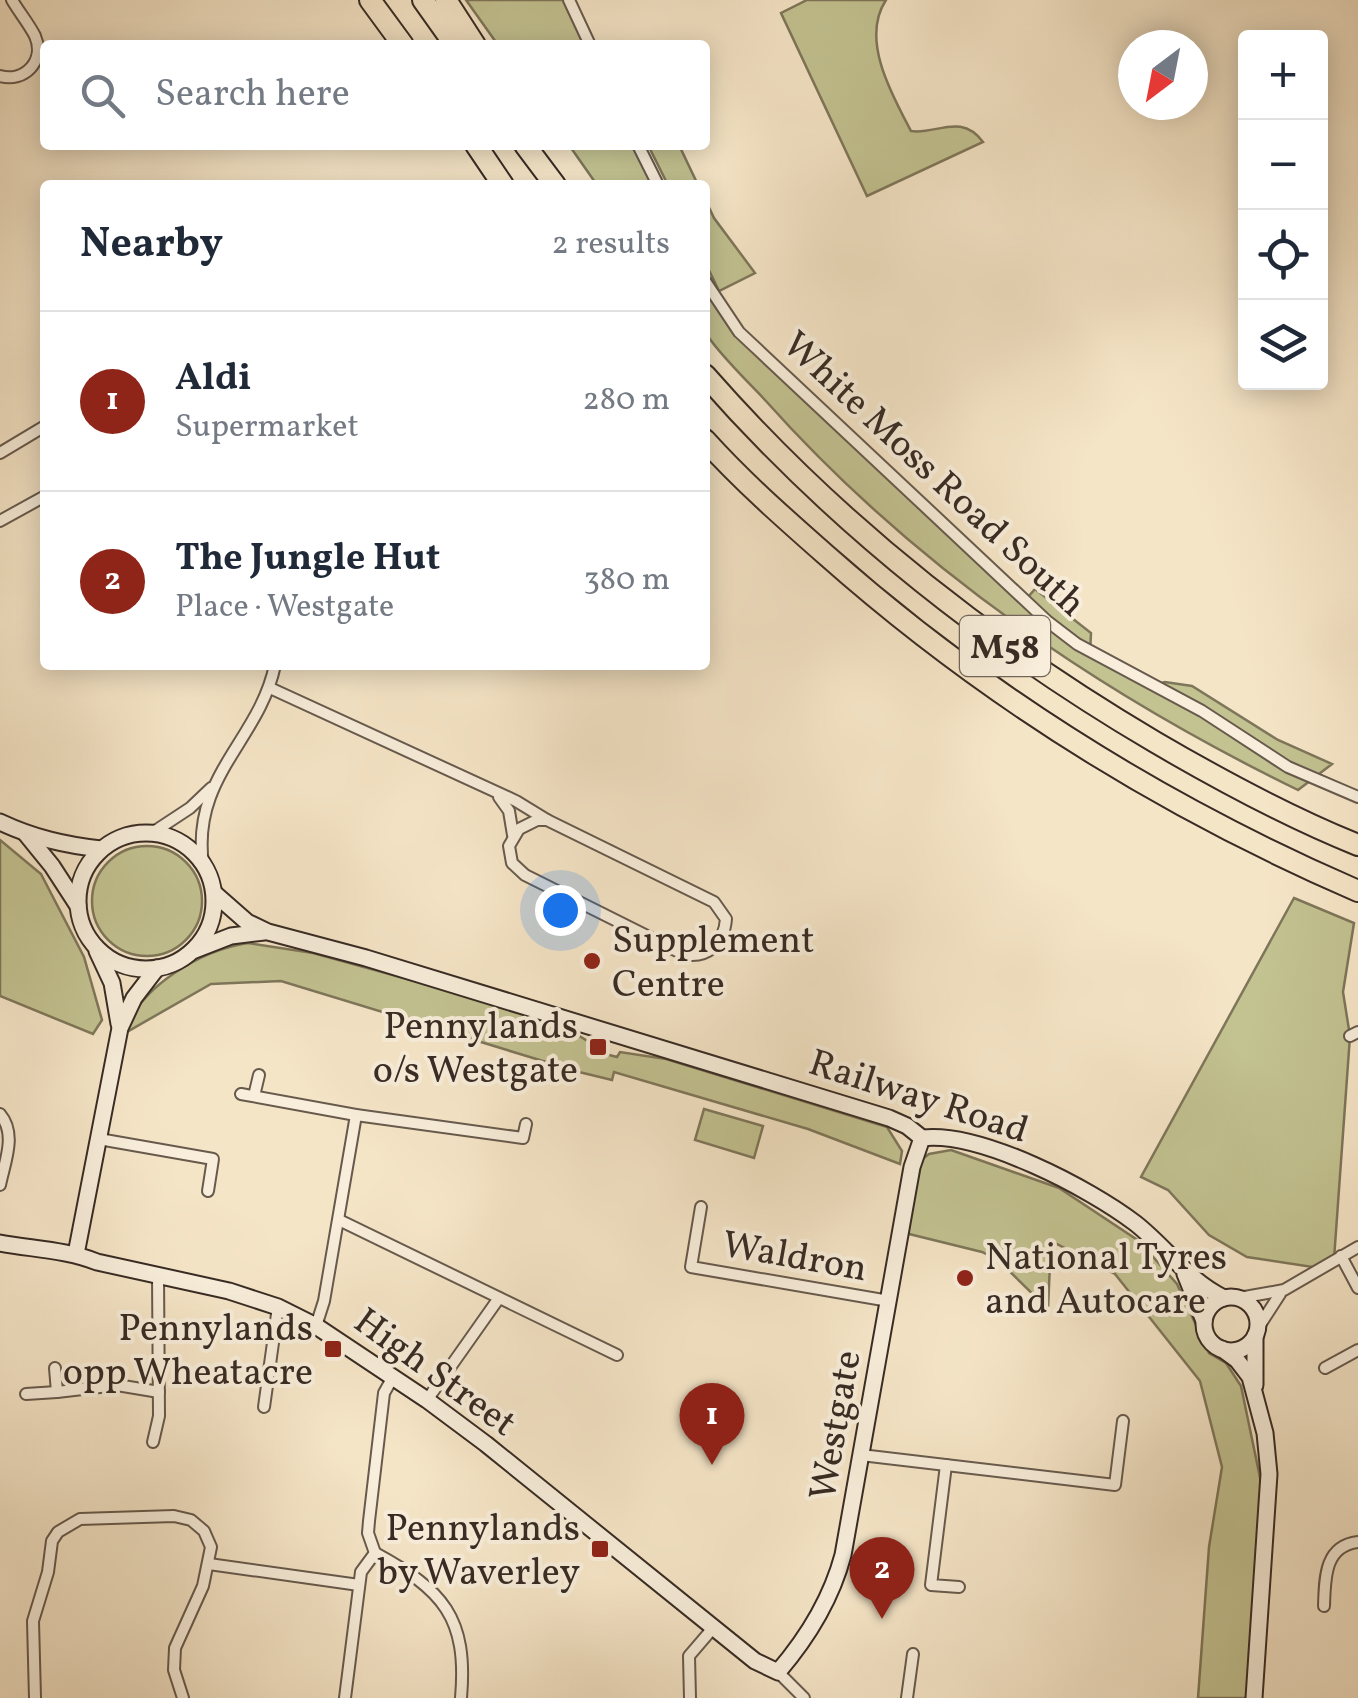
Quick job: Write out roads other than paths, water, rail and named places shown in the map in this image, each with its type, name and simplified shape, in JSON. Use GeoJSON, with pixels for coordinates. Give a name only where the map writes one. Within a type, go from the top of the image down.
{"type":"FeatureCollection","features":[{"type":"Feature","properties":{"kind":"highway"},"geometry":{"type":"LineString","coordinates":[[370,0],[403,40]]}},
{"type":"Feature","properties":{"kind":"highway"},"geometry":{"type":"LineString","coordinates":[[382,0],[404,40]]}},
{"type":"Feature","properties":{"kind":"highway"},"geometry":{"type":"LineString","coordinates":[[424,0],[451,40]]}},
{"type":"Feature","properties":{"kind":"highway"},"geometry":{"type":"LineString","coordinates":[[446,0],[473,40]]}},
{"type":"Feature","properties":{"kind":"highway"},"geometry":{"type":"LineString","coordinates":[[479,150],[500,180]]}},
{"type":"Feature","properties":{"kind":"highway"},"geometry":{"type":"LineString","coordinates":[[530,150],[551,180]]}},
{"type":"Feature","properties":{"kind":"highway"},"geometry":{"type":"LineString","coordinates":[[544,150],[564,180]]}},
{"type":"Feature","properties":{"kind":"highway","name":"M58"},"geometry":{"type":"LineString","coordinates":[[710,381],[744,420],[820,493],[894,559],[1005,646],[1099,709],[1201,768],[1358,845]]}},
{"type":"Feature","properties":{"kind":"highway","name":"M58"},"geometry":{"type":"LineString","coordinates":[[710,445],[779,514],[879,602],[1026,712],[1174,802],[1358,892]]}},
{"type":"Feature","properties":{"kind":"main road"},"geometry":{"type":"LineString","coordinates":[[0,822],[60,844],[102,849]]}},
{"type":"Feature","properties":{"kind":"main road"},"geometry":{"type":"LineString","coordinates":[[91,941],[120,964],[138,969],[176,962],[194,950],[210,924],[214,893],[204,864],[190,848],[152,833],[117,839],[88,866],[80,885],[78,906],[82,924],[112,983],[120,1028]]}},
{"type":"Feature","properties":{"kind":"main road"},"geometry":{"type":"LineString","coordinates":[[26,834],[78,906]]}},
{"type":"Feature","properties":{"kind":"main road","name":"Railway Road"},"geometry":{"type":"LineString","coordinates":[[214,893],[247,922],[268,932],[366,958],[890,1118],[922,1138],[942,1136],[973,1144],[1059,1178],[1124,1216],[1203,1286],[1232,1298]]}},
{"type":"Feature","properties":{"kind":"main road","name":"Railway Road"},"geometry":{"type":"LineString","coordinates":[[194,950],[231,936],[268,932]]}},
{"type":"Feature","properties":{"kind":"main road"},"geometry":{"type":"LineString","coordinates":[[76,1254],[120,1028],[134,998],[157,968]]}},
{"type":"Feature","properties":{"kind":"main road","name":"Westgate"},"geometry":{"type":"LineString","coordinates":[[778,1672],[805,1639],[831,1594],[848,1536],[912,1167],[922,1138]]}},
{"type":"Feature","properties":{"kind":"main road","name":"High Street"},"geometry":{"type":"LineString","coordinates":[[0,1243],[76,1254],[228,1291],[316,1326],[427,1400],[712,1628],[755,1661],[778,1672]]}},
{"type":"Feature","properties":{"kind":"main road","name":"Railway Road"},"geometry":{"type":"LineString","coordinates":[[1180,1266],[1204,1321]]}},
{"type":"Feature","properties":{"kind":"main road"},"geometry":{"type":"LineString","coordinates":[[1254,1698],[1269,1474],[1255,1389],[1255,1311],[1232,1298],[1211,1306],[1204,1321],[1208,1338],[1244,1368],[1255,1389]]}},
{"type":"Feature","properties":{"kind":"main road"},"geometry":{"type":"LineString","coordinates":[[1222,1349],[1237,1350],[1256,1332]]}},
{"type":"Feature","properties":{"kind":"street"},"geometry":{"type":"LineString","coordinates":[[0,76],[16,78],[25,74],[37,55],[36,39],[12,0]]}},
{"type":"Feature","properties":{"kind":"street"},"geometry":{"type":"LineString","coordinates":[[569,0],[588,40]]}},
{"type":"Feature","properties":{"kind":"street"},"geometry":{"type":"LineString","coordinates":[[640,150],[656,180]]}},
{"type":"Feature","properties":{"kind":"street","name":"White Moss Road South"},"geometry":{"type":"LineString","coordinates":[[710,288],[738,332],[1047,622],[1077,644],[1188,703],[1288,767],[1358,797]]}},
{"type":"Feature","properties":{"kind":"street"},"geometry":{"type":"LineString","coordinates":[[0,453],[40,429]]}},
{"type":"Feature","properties":{"kind":"street"},"geometry":{"type":"LineString","coordinates":[[0,521],[40,499]]}},
{"type":"Feature","properties":{"kind":"street"},"geometry":{"type":"LineString","coordinates":[[204,864],[200,833],[212,788],[270,688],[274,670]]}},
{"type":"Feature","properties":{"kind":"street"},"geometry":{"type":"LineString","coordinates":[[270,688],[494,793],[714,902],[726,918],[721,939],[705,954],[683,954],[525,876],[509,855],[513,835],[509,811],[494,793]]}},
{"type":"Feature","properties":{"kind":"street"},"geometry":{"type":"LineString","coordinates":[[152,833],[212,788]]}},
{"type":"Feature","properties":{"kind":"street"},"geometry":{"type":"LineString","coordinates":[[513,835],[527,824],[547,820]]}},
{"type":"Feature","properties":{"kind":"street"},"geometry":{"type":"LineString","coordinates":[[254,1096],[258,1075]]}},
{"type":"Feature","properties":{"kind":"street"},"geometry":{"type":"LineString","coordinates":[[241,1094],[356,1115],[523,1138],[526,1124]]}},
{"type":"Feature","properties":{"kind":"street"},"geometry":{"type":"LineString","coordinates":[[0,1114],[8,1124],[10,1138],[0,1185]]}},
{"type":"Feature","properties":{"kind":"street"},"geometry":{"type":"LineString","coordinates":[[316,1326],[324,1301],[356,1115]]}},
{"type":"Feature","properties":{"kind":"street"},"geometry":{"type":"LineString","coordinates":[[99,1139],[213,1159],[208,1191]]}},
{"type":"Feature","properties":{"kind":"street","name":"Waldron"},"geometry":{"type":"LineString","coordinates":[[701,1208],[691,1267],[889,1301]]}},
{"type":"Feature","properties":{"kind":"street"},"geometry":{"type":"LineString","coordinates":[[339,1220],[617,1355]]}},
{"type":"Feature","properties":{"kind":"street"},"geometry":{"type":"LineString","coordinates":[[1256,1332],[1284,1290],[1358,1248]]}},
{"type":"Feature","properties":{"kind":"street"},"geometry":{"type":"LineString","coordinates":[[1341,1256],[1358,1288]]}},
{"type":"Feature","properties":{"kind":"street"},"geometry":{"type":"LineString","coordinates":[[153,1442],[159,1416],[158,1275]]}},
{"type":"Feature","properties":{"kind":"street"},"geometry":{"type":"LineString","coordinates":[[1232,1298],[1284,1290]]}},
{"type":"Feature","properties":{"kind":"street"},"geometry":{"type":"LineString","coordinates":[[427,1400],[500,1298]]}},
{"type":"Feature","properties":{"kind":"street"},"geometry":{"type":"LineString","coordinates":[[264,1408],[278,1308]]}},
{"type":"Feature","properties":{"kind":"street"},"geometry":{"type":"LineString","coordinates":[[1325,1368],[1358,1350]]}},
{"type":"Feature","properties":{"kind":"street"},"geometry":{"type":"LineString","coordinates":[[56,1368],[57,1392]]}},
{"type":"Feature","properties":{"kind":"street"},"geometry":{"type":"LineString","coordinates":[[393,1377],[384,1393],[368,1533],[374,1552],[426,1586],[452,1617],[463,1656],[461,1698]]}},
{"type":"Feature","properties":{"kind":"street"},"geometry":{"type":"LineString","coordinates":[[26,1394],[117,1385],[159,1392]]}},
{"type":"Feature","properties":{"kind":"street"},"geometry":{"type":"LineString","coordinates":[[861,1455],[1115,1486],[1123,1421]]}},
{"type":"Feature","properties":{"kind":"street"},"geometry":{"type":"LineString","coordinates":[[946,1465],[930,1584],[959,1588]]}},
{"type":"Feature","properties":{"kind":"street"},"geometry":{"type":"LineString","coordinates":[[35,1698],[34,1609],[45,1582],[52,1541],[68,1524],[80,1519],[156,1517],[190,1520],[204,1531],[211,1547],[209,1564],[175,1648],[174,1670],[183,1698]]}},
{"type":"Feature","properties":{"kind":"street"},"geometry":{"type":"LineString","coordinates":[[1324,1606],[1325,1577],[1331,1558],[1343,1545],[1358,1542]]}},
{"type":"Feature","properties":{"kind":"street"},"geometry":{"type":"LineString","coordinates":[[345,1698],[361,1572],[374,1552]]}},
{"type":"Feature","properties":{"kind":"street"},"geometry":{"type":"LineString","coordinates":[[209,1564],[360,1584]]}},
{"type":"Feature","properties":{"kind":"street"},"geometry":{"type":"LineString","coordinates":[[690,1698],[689,1656],[712,1628]]}},
{"type":"Feature","properties":{"kind":"street"},"geometry":{"type":"LineString","coordinates":[[906,1698],[914,1654]]}},
{"type":"Feature","properties":{"kind":"street"},"geometry":{"type":"LineString","coordinates":[[778,1672],[804,1698]]}},
{"type":"Feature","properties":{"kind":"place","name":"Supplement Centre"},"geometry":{"type":"Point","coordinates":[592,961]}},
{"type":"Feature","properties":{"kind":"place","name":"Pennylands o/s Westgate"},"geometry":{"type":"Point","coordinates":[598,1047]}},
{"type":"Feature","properties":{"kind":"place","name":"National Tyres and Autocare"},"geometry":{"type":"Point","coordinates":[965,1278]}},
{"type":"Feature","properties":{"kind":"place","name":"Pennylands opp Wheatacre"},"geometry":{"type":"Point","coordinates":[333,1349]}},
{"type":"Feature","properties":{"kind":"place","name":"Aldi"},"geometry":{"type":"Point","coordinates":[712,1465]}},
{"type":"Feature","properties":{"kind":"place","name":"Pennylands by Waverley"},"geometry":{"type":"Point","coordinates":[600,1549]}},
{"type":"Feature","properties":{"kind":"place","name":"The Jungle Hut"},"geometry":{"type":"Point","coordinates":[882,1619]}}]}
